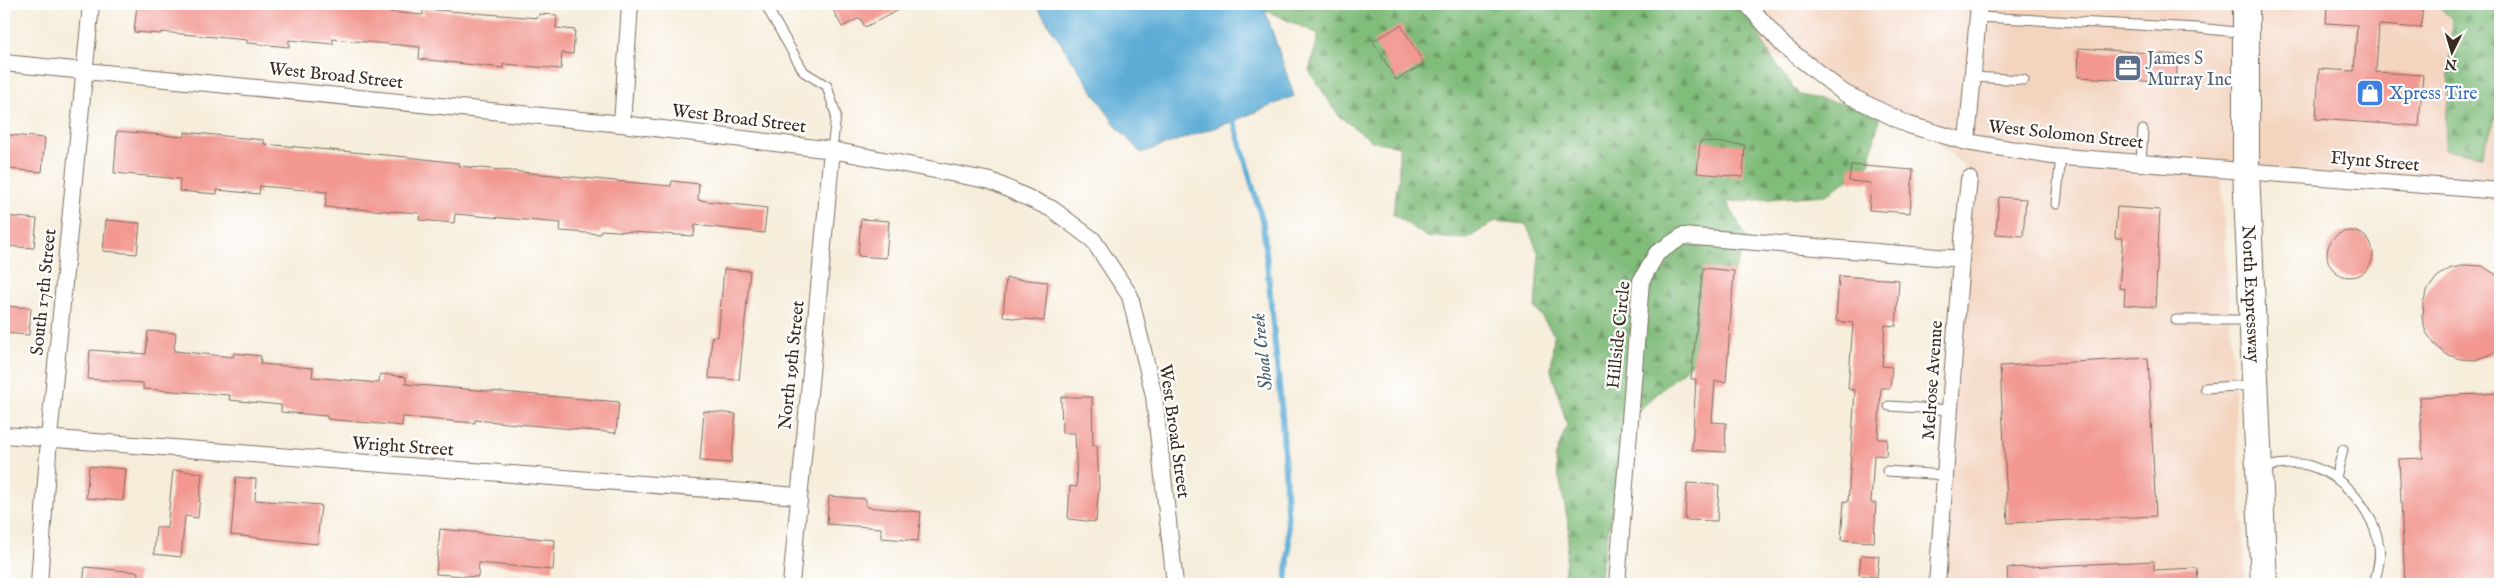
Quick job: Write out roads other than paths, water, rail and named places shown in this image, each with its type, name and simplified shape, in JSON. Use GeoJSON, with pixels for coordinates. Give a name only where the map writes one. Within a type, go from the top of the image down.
{"type":"FeatureCollection","features":[{"type":"Feature","properties":{"kind":"main road","name":"North Expressway"},"geometry":{"type":"LineString","coordinates":[[2246,4],[2246,170],[2264,584]]}},
{"type":"Feature","properties":{"kind":"street","name":"South 17th Street"},"geometry":{"type":"LineString","coordinates":[[39,584],[49,438],[91,4]]}},
{"type":"Feature","properties":{"kind":"street"},"geometry":{"type":"LineString","coordinates":[[622,124],[630,4]]}},
{"type":"Feature","properties":{"kind":"street","name":"West Solomon Street"},"geometry":{"type":"LineString","coordinates":[[1747,4],[1784,46],[1844,94],[1910,125],[1967,142],[2060,156],[2246,170]]}},
{"type":"Feature","properties":{"kind":"street"},"geometry":{"type":"LineString","coordinates":[[1967,142],[1974,78],[1978,10]]}},
{"type":"Feature","properties":{"kind":"street","name":"West Broad Street"},"geometry":{"type":"LineString","coordinates":[[4,63],[622,124],[832,150],[991,181],[1052,209],[1093,240],[1130,296],[1154,396],[1174,584]]}},
{"type":"Feature","properties":{"kind":"street","name":"North 19th Street"},"geometry":{"type":"LineString","coordinates":[[791,584],[832,150]]}},
{"type":"Feature","properties":{"kind":"street","name":"Flynt Street"},"geometry":{"type":"LineString","coordinates":[[2246,170],[2500,191]]}},
{"type":"Feature","properties":{"kind":"street","name":"Melrose Avenue"},"geometry":{"type":"LineString","coordinates":[[1937,584],[1961,259],[1969,179]]}},
{"type":"Feature","properties":{"kind":"street","name":"Hillside Circle"},"geometry":{"type":"LineString","coordinates":[[1617,584],[1641,281],[1657,253],[1683,236],[1961,259]]}},
{"type":"Feature","properties":{"kind":"street","name":"Wright Street"},"geometry":{"type":"LineString","coordinates":[[4,434],[798,496]]}},
{"type":"Feature","properties":{"kind":"lane"},"geometry":{"type":"LineString","coordinates":[[765,4],[804,72],[826,86],[836,115],[832,150]]}},
{"type":"Feature","properties":{"kind":"lane"},"geometry":{"type":"LineString","coordinates":[[1978,10],[2198,28],[2246,34]]}},
{"type":"Feature","properties":{"kind":"lane"},"geometry":{"type":"LineString","coordinates":[[1974,78],[2024,80]]}},
{"type":"Feature","properties":{"kind":"lane"},"geometry":{"type":"LineString","coordinates":[[2142,162],[2143,130]]}},
{"type":"Feature","properties":{"kind":"lane"},"geometry":{"type":"LineString","coordinates":[[2056,204],[2060,156]]}},
{"type":"Feature","properties":{"kind":"lane"},"geometry":{"type":"LineString","coordinates":[[2176,320],[2252,320]]}},
{"type":"Feature","properties":{"kind":"lane"},"geometry":{"type":"LineString","coordinates":[[2205,388],[2255,385]]}},
{"type":"Feature","properties":{"kind":"lane"},"geometry":{"type":"LineString","coordinates":[[1889,406],[1950,410]]}},
{"type":"Feature","properties":{"kind":"lane"},"geometry":{"type":"LineString","coordinates":[[2336,477],[2343,450]]}},
{"type":"Feature","properties":{"kind":"lane"},"geometry":{"type":"LineString","coordinates":[[2259,467],[2308,465],[2336,477],[2373,523],[2379,547],[2378,570],[2374,584]]}},
{"type":"Feature","properties":{"kind":"lane"},"geometry":{"type":"LineString","coordinates":[[1887,471],[1945,475]]}},
{"type":"Feature","properties":{"kind":"water"},"geometry":{"type":"Polygon","coordinates":[[[1035,4],[1263,4],[1294,96],[1234,121],[1141,153],[1116,126],[1035,4]]]}},
{"type":"Feature","properties":{"kind":"waterway","name":"Shoal Creek"},"geometry":{"type":"LineString","coordinates":[[1234,121],[1263,223],[1282,415],[1289,547],[1286,584]]}},
{"type":"Feature","properties":{"kind":"place","name":"James S Murray Inc"},"geometry":{"type":"Point","coordinates":[2128,68]}},
{"type":"Feature","properties":{"kind":"place","name":"Xpress Tire"},"geometry":{"type":"Point","coordinates":[2370,93]}}]}
